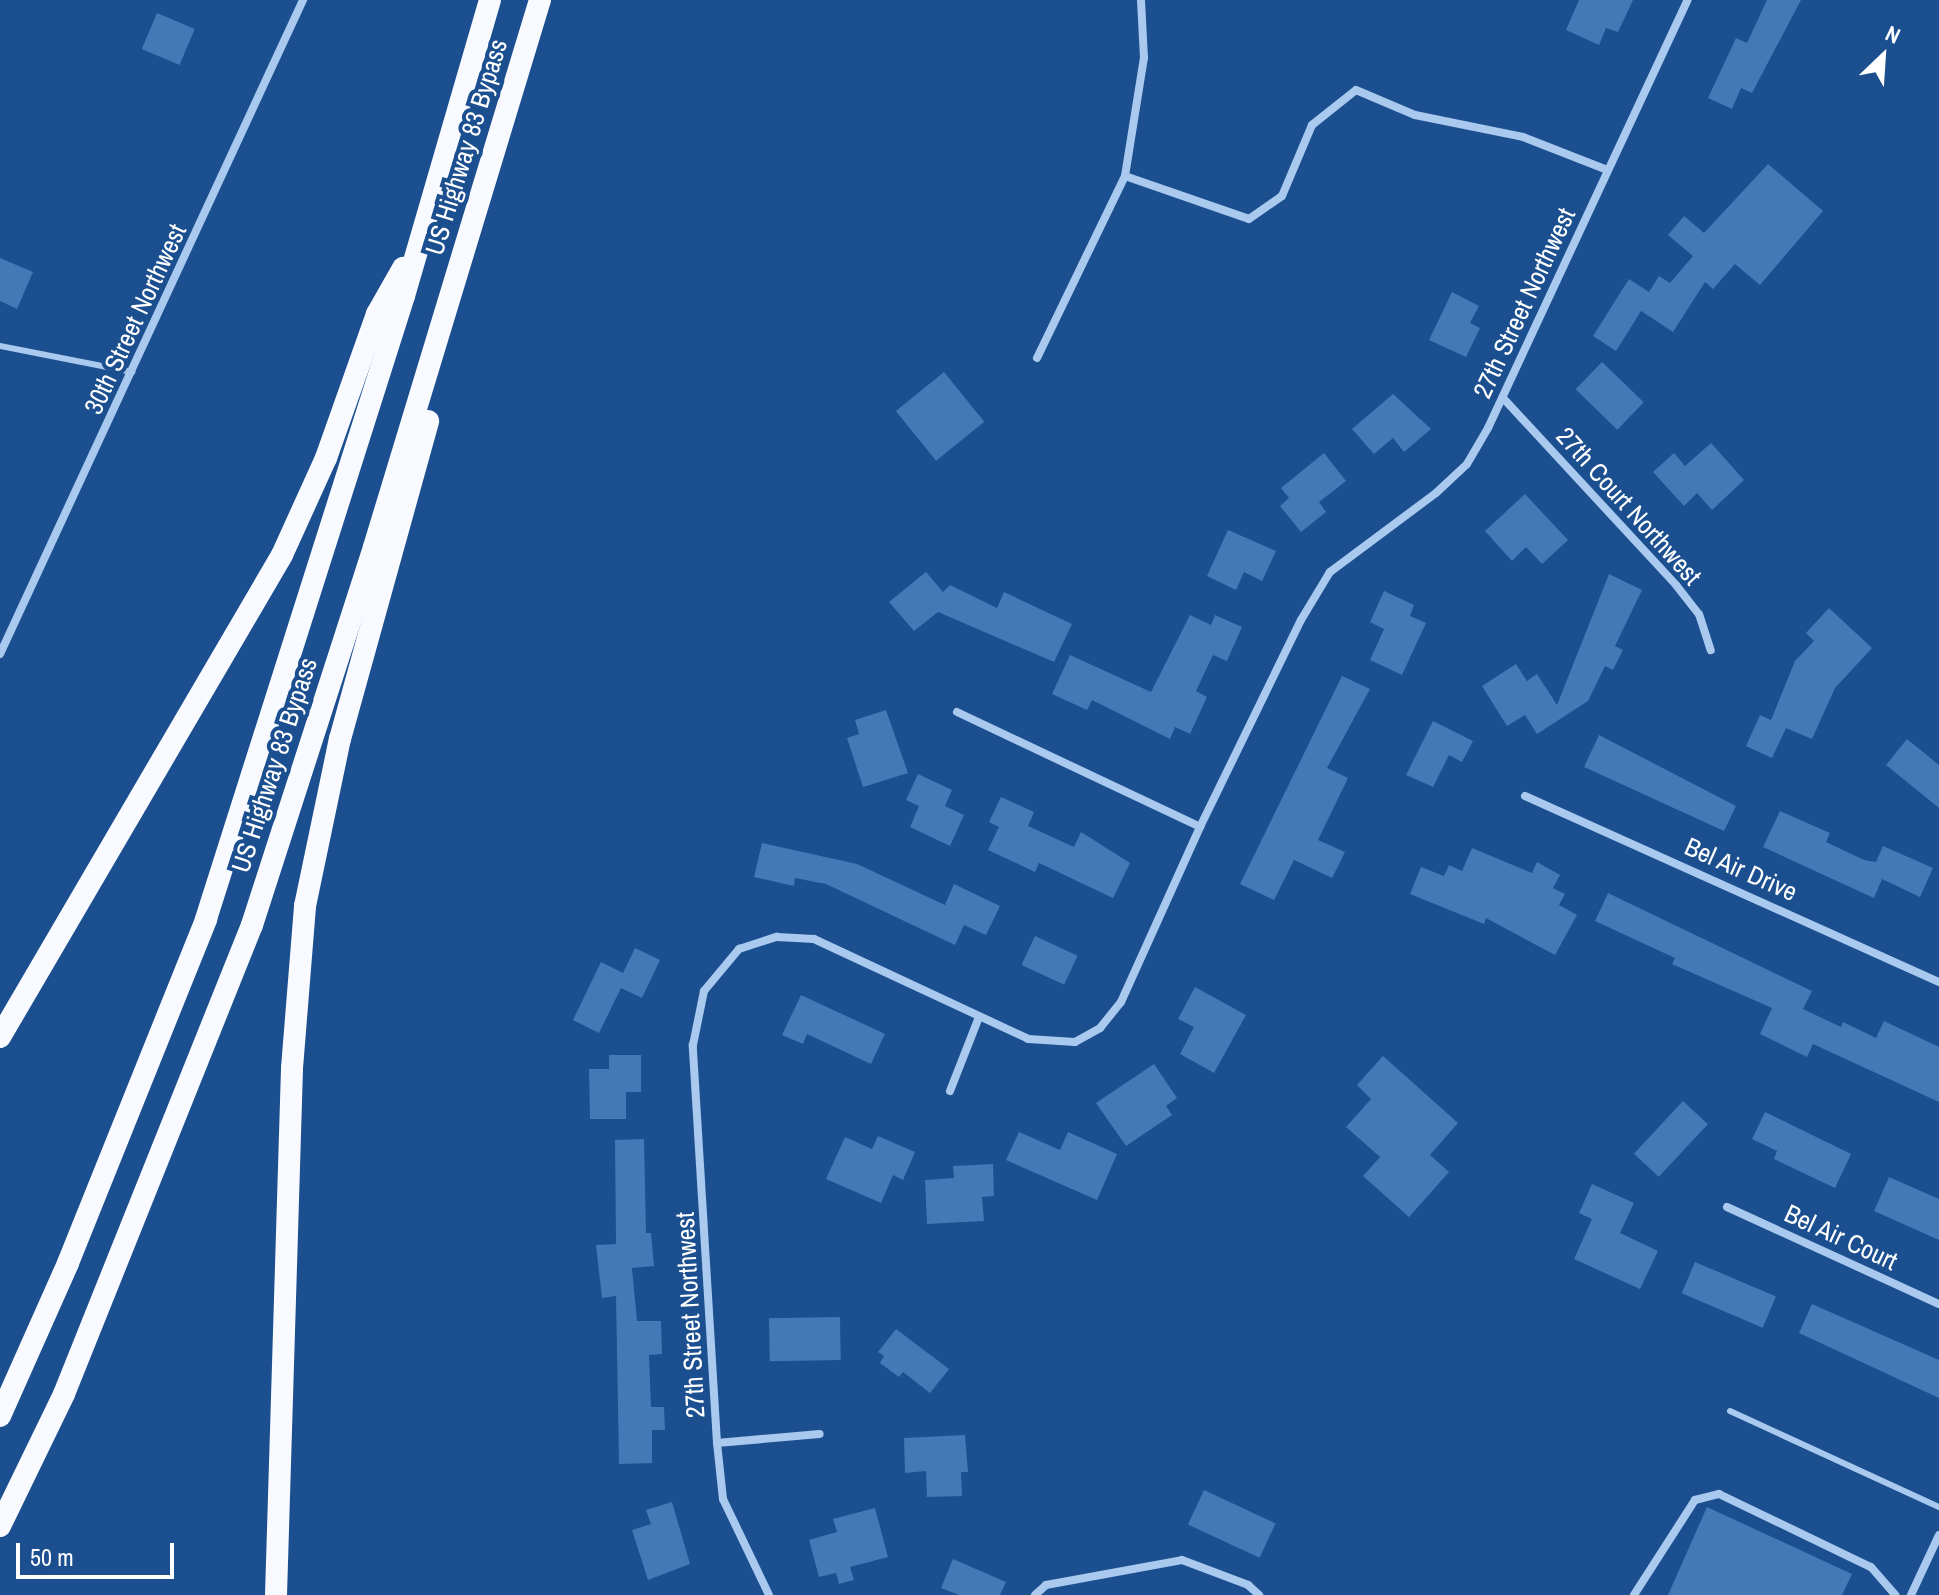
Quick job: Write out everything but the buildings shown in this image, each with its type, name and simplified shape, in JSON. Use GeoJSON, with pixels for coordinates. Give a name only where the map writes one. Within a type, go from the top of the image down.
{"type":"FeatureCollection","features":[{"type":"Feature","properties":{"kind":"highway","name":"US Highway 83 Bypass"},"geometry":{"type":"LineString","coordinates":[[0,1416],[92,1207],[206,919],[490,0]]}},
{"type":"Feature","properties":{"kind":"highway","name":"US Highway 83 Bypass"},"geometry":{"type":"LineString","coordinates":[[0,1526],[70,1379],[252,925],[443,321],[540,0]]}},
{"type":"Feature","properties":{"kind":"highway"},"geometry":{"type":"LineString","coordinates":[[0,1037],[282,555],[326,458],[377,314],[417,242]]}},
{"type":"Feature","properties":{"kind":"highway"},"geometry":{"type":"LineString","coordinates":[[276,1595],[292,1068],[305,906],[340,739],[428,419],[443,321]]}},
{"type":"Feature","properties":{"kind":"street","name":"30th Street Northwest"},"geometry":{"type":"LineString","coordinates":[[0,652],[303,0]]}},
{"type":"Feature","properties":{"kind":"street"},"geometry":{"type":"LineString","coordinates":[[1037,358],[1125,176],[1144,58],[1141,0]]}},
{"type":"Feature","properties":{"kind":"street","name":"27th Street Northwest"},"geometry":{"type":"LineString","coordinates":[[1200,827],[1301,620],[1330,572],[1467,464],[1503,398],[1688,0]]}},
{"type":"Feature","properties":{"kind":"street"},"geometry":{"type":"LineString","coordinates":[[1125,176],[1249,219],[1282,196],[1312,125],[1356,90],[1415,115],[1523,137],[1607,170]]}},
{"type":"Feature","properties":{"kind":"street","name":"27th Court Northwest"},"geometry":{"type":"LineString","coordinates":[[1503,398],[1676,585],[1699,614],[1711,650]]}},
{"type":"Feature","properties":{"kind":"street"},"geometry":{"type":"LineString","coordinates":[[950,1091],[979,1017],[1054,1044],[1075,1042],[1100,1028],[1121,1002],[1200,827],[957,712]]}},
{"type":"Feature","properties":{"kind":"street","name":"Bel Air Drive"},"geometry":{"type":"LineString","coordinates":[[1525,796],[1939,982]]}},
{"type":"Feature","properties":{"kind":"street","name":"27th Street Northwest"},"geometry":{"type":"LineString","coordinates":[[769,1595],[723,1499],[717,1443],[694,1022],[704,991],[739,949],[777,937],[814,939],[979,1017]]}},
{"type":"Feature","properties":{"kind":"street","name":"Bel Air Court"},"geometry":{"type":"LineString","coordinates":[[1727,1207],[1939,1304]]}},
{"type":"Feature","properties":{"kind":"street"},"geometry":{"type":"LineString","coordinates":[[717,1443],[820,1434]]}},
{"type":"Feature","properties":{"kind":"street"},"geometry":{"type":"LineString","coordinates":[[1634,1595],[1695,1500],[1719,1494],[1871,1567],[1895,1595]]}},
{"type":"Feature","properties":{"kind":"street"},"geometry":{"type":"LineString","coordinates":[[1911,1595],[1939,1535]]}},
{"type":"Feature","properties":{"kind":"street"},"geometry":{"type":"LineString","coordinates":[[1035,1595],[1046,1585],[1182,1560],[1248,1585],[1259,1595]]}},
{"type":"Feature","properties":{"kind":"lane"},"geometry":{"type":"LineString","coordinates":[[0,346],[132,372]]}},
{"type":"Feature","properties":{"kind":"lane"},"geometry":{"type":"LineString","coordinates":[[1730,1411],[1939,1507]]}}]}
